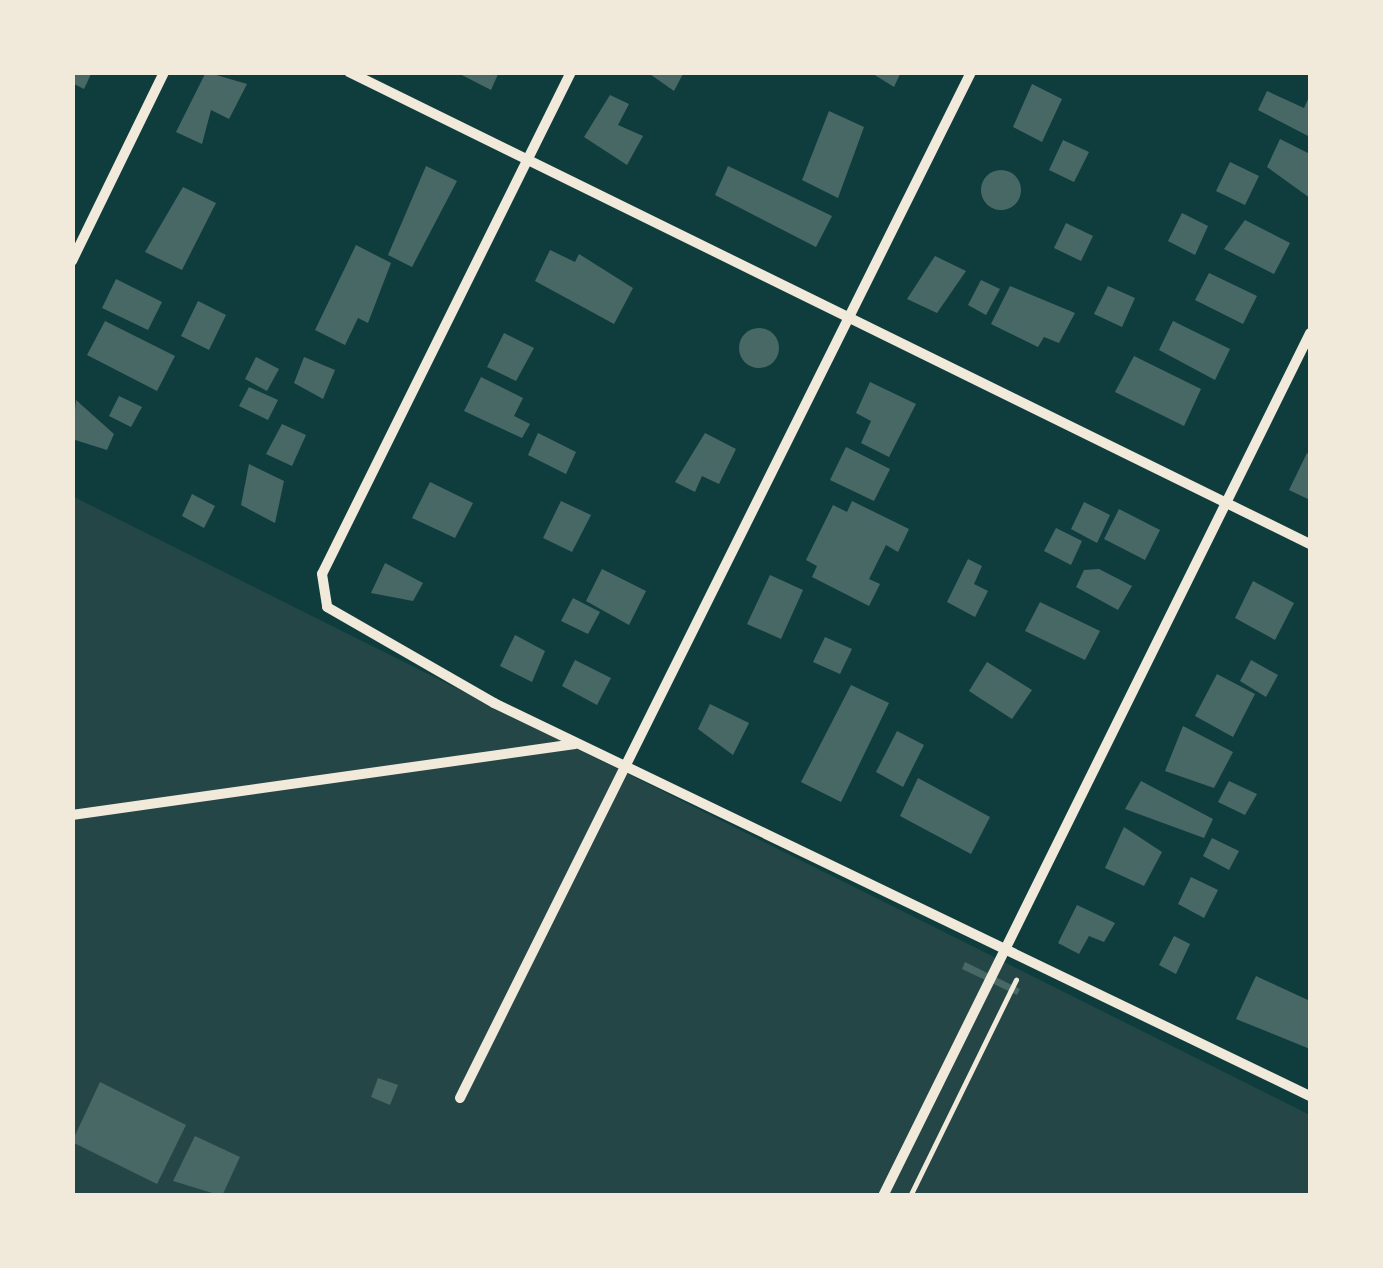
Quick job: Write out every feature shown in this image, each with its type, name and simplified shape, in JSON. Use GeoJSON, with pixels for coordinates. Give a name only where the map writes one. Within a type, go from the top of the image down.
{"type":"FeatureCollection","features":[{"type":"Feature","properties":{"kind":"street"},"geometry":{"type":"LineString","coordinates":[[72,260],[164,72]]}},
{"type":"Feature","properties":{"kind":"street"},"geometry":{"type":"LineString","coordinates":[[349,72],[1310,544]]}},
{"type":"Feature","properties":{"kind":"street"},"geometry":{"type":"LineString","coordinates":[[571,72],[327,562],[320,596],[374,639],[576,744],[1310,1096]]}},
{"type":"Feature","properties":{"kind":"street"},"geometry":{"type":"LineString","coordinates":[[460,1098],[971,72]]}},
{"type":"Feature","properties":{"kind":"street"},"geometry":{"type":"LineString","coordinates":[[883,1196],[1001,947],[1310,333]]}},
{"type":"Feature","properties":{"kind":"street"},"geometry":{"type":"LineString","coordinates":[[72,815],[576,744]]}},
{"type":"Feature","properties":{"kind":"path"},"geometry":{"type":"LineString","coordinates":[[910,1196],[1016,980]]}},
{"type":"Feature","properties":{"kind":"shaded area"},"geometry":{"type":"Polygon","coordinates":[[[72,496],[1310,1115],[1310,1195],[73,1195],[72,496]]]}},
{"type":"Feature","properties":{"kind":"building"},"geometry":{"type":"Polygon","coordinates":[[[72,72],[92,72],[84,89],[72,83],[72,72]]]}},
{"type":"Feature","properties":{"kind":"building"},"geometry":{"type":"Polygon","coordinates":[[[206,72],[247,84],[229,119],[211,110],[202,144],[176,132],[206,72]]]}},
{"type":"Feature","properties":{"kind":"building"},"geometry":{"type":"Polygon","coordinates":[[[456,72],[499,72],[491,90],[456,72]]]}},
{"type":"Feature","properties":{"kind":"building"},"geometry":{"type":"Polygon","coordinates":[[[647,72],[684,72],[674,91],[647,72]]]}},
{"type":"Feature","properties":{"kind":"building"},"geometry":{"type":"Polygon","coordinates":[[[870,72],[901,72],[894,87],[870,72]]]}},
{"type":"Feature","properties":{"kind":"building"},"geometry":{"type":"Polygon","coordinates":[[[1032,84],[1062,99],[1042,142],[1013,127],[1032,84]]]}},
{"type":"Feature","properties":{"kind":"building"},"geometry":{"type":"Polygon","coordinates":[[[1267,91],[1304,108],[1310,95],[1310,137],[1258,110],[1267,91]]]}},
{"type":"Feature","properties":{"kind":"building"},"geometry":{"type":"Polygon","coordinates":[[[610,95],[629,104],[618,125],[643,136],[627,165],[584,137],[610,95]]]}},
{"type":"Feature","properties":{"kind":"building"},"geometry":{"type":"Polygon","coordinates":[[[829,111],[864,127],[838,198],[802,180],[829,111]]]}},
{"type":"Feature","properties":{"kind":"building"},"geometry":{"type":"Polygon","coordinates":[[[1280,139],[1310,154],[1310,198],[1267,167],[1280,139]]]}},
{"type":"Feature","properties":{"kind":"building"},"geometry":{"type":"Polygon","coordinates":[[[1063,140],[1089,152],[1074,182],[1049,170],[1063,140]]]}},
{"type":"Feature","properties":{"kind":"building"},"geometry":{"type":"Polygon","coordinates":[[[1230,162],[1259,176],[1245,205],[1216,191],[1230,162]]]}},
{"type":"Feature","properties":{"kind":"building"},"geometry":{"type":"Polygon","coordinates":[[[426,166],[457,181],[412,267],[388,255],[426,166]]]}},
{"type":"Feature","properties":{"kind":"building"},"geometry":{"type":"Polygon","coordinates":[[[728,166],[832,216],[816,247],[715,195],[728,166]]]}},
{"type":"Feature","properties":{"kind":"building"},"geometry":{"type":"Polygon","coordinates":[[[1001,170],[1015,176],[1021,190],[1015,204],[1001,210],[987,204],[981,190],[987,176],[1001,170]]]}},
{"type":"Feature","properties":{"kind":"building"},"geometry":{"type":"Polygon","coordinates":[[[183,187],[216,203],[182,270],[145,252],[183,187]]]}},
{"type":"Feature","properties":{"kind":"building"},"geometry":{"type":"Polygon","coordinates":[[[1182,213],[1208,226],[1195,255],[1168,241],[1182,213]]]}},
{"type":"Feature","properties":{"kind":"building"},"geometry":{"type":"Polygon","coordinates":[[[1245,220],[1290,243],[1274,274],[1224,249],[1245,220]]]}},
{"type":"Feature","properties":{"kind":"building"},"geometry":{"type":"Polygon","coordinates":[[[1066,223],[1093,236],[1081,261],[1054,248],[1066,223]]]}},
{"type":"Feature","properties":{"kind":"building"},"geometry":{"type":"Polygon","coordinates":[[[356,245],[391,263],[368,323],[358,318],[345,345],[315,330],[356,245]]]}},
{"type":"Feature","properties":{"kind":"building"},"geometry":{"type":"Polygon","coordinates":[[[550,250],[575,262],[579,254],[633,288],[614,324],[535,281],[550,250]]]}},
{"type":"Feature","properties":{"kind":"building"},"geometry":{"type":"Polygon","coordinates":[[[935,256],[966,271],[937,313],[907,299],[935,256]]]}},
{"type":"Feature","properties":{"kind":"building"},"geometry":{"type":"Polygon","coordinates":[[[1209,273],[1257,296],[1243,324],[1195,300],[1209,273]]]}},
{"type":"Feature","properties":{"kind":"building"},"geometry":{"type":"Polygon","coordinates":[[[116,279],[162,302],[148,330],[102,308],[116,279]]]}},
{"type":"Feature","properties":{"kind":"building"},"geometry":{"type":"Polygon","coordinates":[[[981,280],[1000,289],[986,315],[968,305],[981,280]]]}},
{"type":"Feature","properties":{"kind":"building"},"geometry":{"type":"Polygon","coordinates":[[[1010,286],[1075,313],[1059,343],[1044,337],[1038,347],[991,324],[1010,286]]]}},
{"type":"Feature","properties":{"kind":"building"},"geometry":{"type":"Polygon","coordinates":[[[1108,286],[1135,298],[1122,327],[1094,314],[1108,286]]]}},
{"type":"Feature","properties":{"kind":"building"},"geometry":{"type":"Polygon","coordinates":[[[198,301],[226,315],[209,350],[181,336],[198,301]]]}},
{"type":"Feature","properties":{"kind":"building"},"geometry":{"type":"Polygon","coordinates":[[[105,321],[175,356],[157,391],[87,355],[105,321]]]}},
{"type":"Feature","properties":{"kind":"building"},"geometry":{"type":"Polygon","coordinates":[[[1173,321],[1230,349],[1215,380],[1159,350],[1173,321]]]}},
{"type":"Feature","properties":{"kind":"building"},"geometry":{"type":"Polygon","coordinates":[[[759,328],[773,334],[779,348],[773,362],[759,368],[745,362],[739,348],[745,334],[759,328]]]}},
{"type":"Feature","properties":{"kind":"building"},"geometry":{"type":"Polygon","coordinates":[[[504,333],[534,348],[516,381],[487,367],[504,333]]]}},
{"type":"Feature","properties":{"kind":"building"},"geometry":{"type":"Polygon","coordinates":[[[1134,356],[1201,389],[1184,426],[1115,392],[1134,356]]]}},
{"type":"Feature","properties":{"kind":"building"},"geometry":{"type":"Polygon","coordinates":[[[256,357],[279,369],[267,391],[245,379],[256,357]]]}},
{"type":"Feature","properties":{"kind":"building"},"geometry":{"type":"Polygon","coordinates":[[[304,357],[335,370],[323,399],[294,383],[304,357]]]}},
{"type":"Feature","properties":{"kind":"building"},"geometry":{"type":"Polygon","coordinates":[[[481,377],[523,398],[514,416],[530,424],[522,438],[464,411],[481,377]]]}},
{"type":"Feature","properties":{"kind":"building"},"geometry":{"type":"Polygon","coordinates":[[[870,382],[916,404],[889,457],[861,443],[871,421],[856,413],[870,382]]]}},
{"type":"Feature","properties":{"kind":"building"},"geometry":{"type":"Polygon","coordinates":[[[249,387],[278,400],[268,420],[239,406],[249,387]]]}},
{"type":"Feature","properties":{"kind":"building"},"geometry":{"type":"Polygon","coordinates":[[[119,396],[142,407],[131,427],[109,416],[119,396]]]}},
{"type":"Feature","properties":{"kind":"building"},"geometry":{"type":"Polygon","coordinates":[[[76,400],[114,434],[107,450],[72,439],[76,400]]]}},
{"type":"Feature","properties":{"kind":"building"},"geometry":{"type":"Polygon","coordinates":[[[282,424],[306,435],[292,466],[266,454],[282,424]]]}},
{"type":"Feature","properties":{"kind":"building"},"geometry":{"type":"Polygon","coordinates":[[[538,433],[576,452],[566,474],[528,455],[538,433]]]}},
{"type":"Feature","properties":{"kind":"building"},"geometry":{"type":"Polygon","coordinates":[[[705,433],[736,449],[719,484],[702,476],[695,492],[675,482],[705,433]]]}},
{"type":"Feature","properties":{"kind":"building"},"geometry":{"type":"Polygon","coordinates":[[[846,447],[890,469],[874,501],[830,480],[846,447]]]}},
{"type":"Feature","properties":{"kind":"building"},"geometry":{"type":"Polygon","coordinates":[[[1307,453],[1310,455],[1310,500],[1289,490],[1307,453]]]}},
{"type":"Feature","properties":{"kind":"building"},"geometry":{"type":"Polygon","coordinates":[[[249,464],[284,481],[275,523],[241,505],[249,464]]]}},
{"type":"Feature","properties":{"kind":"building"},"geometry":{"type":"Polygon","coordinates":[[[430,482],[473,503],[455,538],[412,518],[430,482]]]}},
{"type":"Feature","properties":{"kind":"building"},"geometry":{"type":"Polygon","coordinates":[[[192,494],[215,506],[204,528],[182,516],[192,494]]]}},
{"type":"Feature","properties":{"kind":"building"},"geometry":{"type":"Polygon","coordinates":[[[561,501],[591,515],[572,552],[543,538],[561,501]]]}},
{"type":"Feature","properties":{"kind":"building"},"geometry":{"type":"Polygon","coordinates":[[[852,501],[909,529],[898,552],[886,545],[869,579],[880,584],[869,606],[812,577],[817,566],[806,560],[833,505],[847,512],[852,501]]]}},
{"type":"Feature","properties":{"kind":"building"},"geometry":{"type":"Polygon","coordinates":[[[1084,502],[1110,515],[1097,543],[1071,529],[1084,502]]]}},
{"type":"Feature","properties":{"kind":"building"},"geometry":{"type":"Polygon","coordinates":[[[1119,509],[1160,530],[1145,560],[1104,539],[1119,509]]]}},
{"type":"Feature","properties":{"kind":"building"},"geometry":{"type":"Polygon","coordinates":[[[1056,528],[1082,541],[1071,565],[1044,551],[1056,528]]]}},
{"type":"Feature","properties":{"kind":"building"},"geometry":{"type":"Polygon","coordinates":[[[968,559],[982,566],[974,584],[988,591],[975,617],[947,602],[968,559]]]}},
{"type":"Feature","properties":{"kind":"building"},"geometry":{"type":"Polygon","coordinates":[[[385,563],[423,583],[413,601],[371,593],[385,563]]]}},
{"type":"Feature","properties":{"kind":"building"},"geometry":{"type":"Polygon","coordinates":[[[602,569],[646,591],[629,625],[586,601],[602,569]]]}},
{"type":"Feature","properties":{"kind":"building"},"geometry":{"type":"Polygon","coordinates":[[[1099,569],[1132,586],[1118,610],[1076,587],[1084,570],[1099,569]]]}},
{"type":"Feature","properties":{"kind":"building"},"geometry":{"type":"Polygon","coordinates":[[[770,575],[803,590],[781,639],[747,624],[770,575]]]}},
{"type":"Feature","properties":{"kind":"building"},"geometry":{"type":"Polygon","coordinates":[[[1253,581],[1294,603],[1275,640],[1235,618],[1253,581]]]}},
{"type":"Feature","properties":{"kind":"building"},"geometry":{"type":"Polygon","coordinates":[[[573,598],[600,612],[588,634],[561,621],[573,598]]]}},
{"type":"Feature","properties":{"kind":"building"},"geometry":{"type":"Polygon","coordinates":[[[1040,602],[1100,631],[1085,660],[1025,631],[1040,602]]]}},
{"type":"Feature","properties":{"kind":"building"},"geometry":{"type":"Polygon","coordinates":[[[515,635],[545,651],[532,682],[500,666],[515,635]]]}},
{"type":"Feature","properties":{"kind":"building"},"geometry":{"type":"Polygon","coordinates":[[[825,637],[852,649],[840,674],[813,662],[825,637]]]}},
{"type":"Feature","properties":{"kind":"building"},"geometry":{"type":"Polygon","coordinates":[[[575,660],[611,678],[597,705],[562,686],[575,660]]]}},
{"type":"Feature","properties":{"kind":"building"},"geometry":{"type":"Polygon","coordinates":[[[1251,660],[1278,675],[1266,697],[1240,681],[1251,660]]]}},
{"type":"Feature","properties":{"kind":"building"},"geometry":{"type":"Polygon","coordinates":[[[987,662],[1032,690],[1012,719],[969,691],[987,662]]]}},
{"type":"Feature","properties":{"kind":"building"},"geometry":{"type":"Polygon","coordinates":[[[1217,674],[1255,694],[1233,737],[1195,716],[1217,674]]]}},
{"type":"Feature","properties":{"kind":"building"},"geometry":{"type":"Polygon","coordinates":[[[851,685],[889,703],[841,802],[801,782],[851,685]]]}},
{"type":"Feature","properties":{"kind":"building"},"geometry":{"type":"Polygon","coordinates":[[[710,704],[749,723],[733,755],[698,729],[710,704]]]}},
{"type":"Feature","properties":{"kind":"building"},"geometry":{"type":"Polygon","coordinates":[[[1183,726],[1233,752],[1214,788],[1165,771],[1183,726]]]}},
{"type":"Feature","properties":{"kind":"building"},"geometry":{"type":"Polygon","coordinates":[[[897,731],[924,745],[903,787],[876,772],[897,731]]]}},
{"type":"Feature","properties":{"kind":"building"},"geometry":{"type":"Polygon","coordinates":[[[918,778],[990,817],[971,854],[900,816],[918,778]]]}},
{"type":"Feature","properties":{"kind":"building"},"geometry":{"type":"Polygon","coordinates":[[[1141,781],[1213,819],[1204,838],[1125,809],[1141,781]]]}},
{"type":"Feature","properties":{"kind":"building"},"geometry":{"type":"Polygon","coordinates":[[[1229,781],[1257,794],[1245,815],[1218,802],[1229,781]]]}},
{"type":"Feature","properties":{"kind":"building"},"geometry":{"type":"Polygon","coordinates":[[[1124,827],[1162,852],[1144,886],[1105,868],[1124,827]]]}},
{"type":"Feature","properties":{"kind":"building"},"geometry":{"type":"Polygon","coordinates":[[[1212,838],[1239,851],[1229,870],[1203,856],[1212,838]]]}},
{"type":"Feature","properties":{"kind":"building"},"geometry":{"type":"Polygon","coordinates":[[[1191,877],[1218,890],[1204,918],[1178,904],[1191,877]]]}},
{"type":"Feature","properties":{"kind":"building"},"geometry":{"type":"Polygon","coordinates":[[[1077,905],[1115,923],[1104,942],[1089,936],[1079,954],[1058,943],[1077,905]]]}},
{"type":"Feature","properties":{"kind":"building"},"geometry":{"type":"Polygon","coordinates":[[[1174,936],[1190,944],[1176,974],[1159,965],[1174,936]]]}},
{"type":"Feature","properties":{"kind":"building"},"geometry":{"type":"Polygon","coordinates":[[[965,962],[1020,989],[1017,995],[962,969],[965,962]]]}},
{"type":"Feature","properties":{"kind":"building"},"geometry":{"type":"Polygon","coordinates":[[[1256,976],[1310,1001],[1310,1049],[1236,1019],[1256,976]]]}},
{"type":"Feature","properties":{"kind":"building"},"geometry":{"type":"Polygon","coordinates":[[[378,1078],[398,1085],[390,1105],[371,1097],[378,1078]]]}},
{"type":"Feature","properties":{"kind":"building"},"geometry":{"type":"Polygon","coordinates":[[[100,1082],[186,1125],[157,1184],[72,1142],[100,1082]]]}},
{"type":"Feature","properties":{"kind":"building"},"geometry":{"type":"Polygon","coordinates":[[[195,1136],[240,1157],[222,1196],[173,1181],[195,1136]]]}}]}
